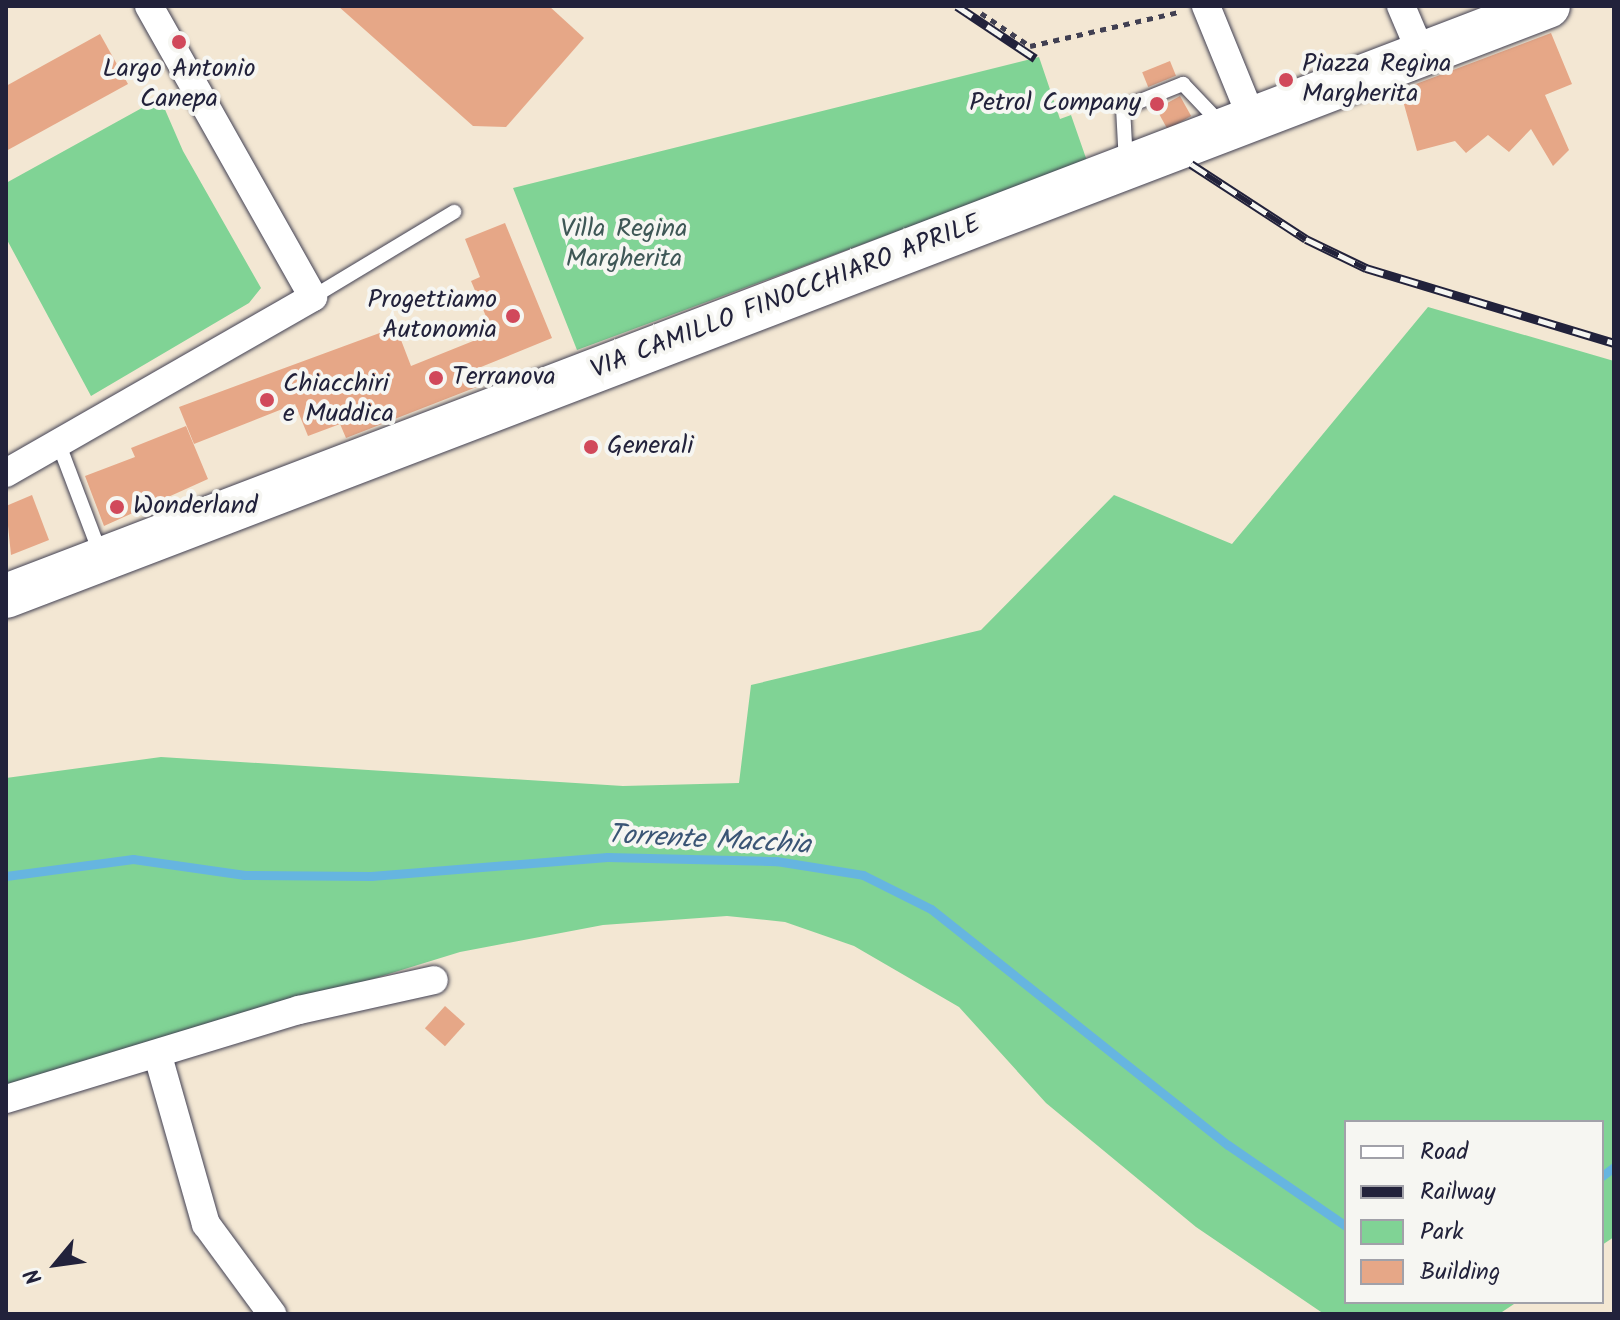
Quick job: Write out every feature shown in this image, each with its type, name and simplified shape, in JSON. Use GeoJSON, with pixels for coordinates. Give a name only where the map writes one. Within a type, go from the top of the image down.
{"type":"FeatureCollection","features":[{"type":"Feature","properties":{"kind":"main road","name":"VIA CAMILLO FINOCCHIARO APRILE"},"geometry":{"type":"LineString","coordinates":[[6,596],[1548,6]]}},
{"type":"Feature","properties":{"kind":"street"},"geometry":{"type":"LineString","coordinates":[[6,473],[313,297],[149,6]]}},
{"type":"Feature","properties":{"kind":"street"},"geometry":{"type":"LineString","coordinates":[[1401,6],[1421,53]]}},
{"type":"Feature","properties":{"kind":"street"},"geometry":{"type":"LineString","coordinates":[[1199,7],[1240,126]]}},
{"type":"Feature","properties":{"kind":"street"},"geometry":{"type":"LineString","coordinates":[[6,1099],[158,1056],[299,1010],[434,980]]}},
{"type":"Feature","properties":{"kind":"street"},"geometry":{"type":"LineString","coordinates":[[158,1056],[206,1224],[272,1314]]}},
{"type":"Feature","properties":{"kind":"lane"},"geometry":{"type":"LineString","coordinates":[[1126,169],[1123,108],[1183,84],[1240,126]]}},
{"type":"Feature","properties":{"kind":"lane"},"geometry":{"type":"LineString","coordinates":[[313,297],[454,212]]}},
{"type":"Feature","properties":{"kind":"lane"},"geometry":{"type":"LineString","coordinates":[[58,442],[103,559]]}},
{"type":"Feature","properties":{"kind":"path"},"geometry":{"type":"LineString","coordinates":[[981,13],[1030,46],[1199,7]]}},
{"type":"Feature","properties":{"kind":"green space","name":"Villa Regina Margherita"},"geometry":{"type":"Polygon","coordinates":[[[1039,57],[1060,119],[1071,115],[1087,161],[577,350],[513,188],[1039,57]]]}},
{"type":"Feature","properties":{"kind":"green space"},"geometry":{"type":"Polygon","coordinates":[[[160,98],[183,151],[261,288],[249,303],[91,396],[6,238],[6,183],[160,98]]]}},
{"type":"Feature","properties":{"kind":"green space"},"geometry":{"type":"Polygon","coordinates":[[[1428,307],[1614,361],[1614,1237],[1604,1244],[1604,1120],[1344,1120],[1344,1304],[1514,1304],[1499,1314],[1324,1314],[1196,1227],[1046,1103],[959,1007],[854,946],[785,922],[727,916],[603,925],[460,952],[6,1092],[6,778],[161,757],[623,786],[739,783],[751,685],[981,630],[1114,495],[1232,544],[1428,307]]]}},
{"type":"Feature","properties":{"kind":"building"},"geometry":{"type":"Polygon","coordinates":[[[338,6],[549,6],[584,38],[506,127],[473,126],[338,6]]]}},
{"type":"Feature","properties":{"kind":"building"},"geometry":{"type":"Polygon","coordinates":[[[1551,33],[1572,84],[1545,95],[1569,150],[1553,166],[1531,129],[1509,152],[1488,135],[1466,153],[1455,141],[1417,151],[1400,90],[1551,33]]]}},
{"type":"Feature","properties":{"kind":"building"},"geometry":{"type":"Polygon","coordinates":[[[100,34],[128,84],[6,151],[6,86],[100,34]]]}},
{"type":"Feature","properties":{"kind":"building"},"geometry":{"type":"Polygon","coordinates":[[[1170,61],[1176,76],[1148,87],[1142,72],[1170,61]]]}},
{"type":"Feature","properties":{"kind":"building"},"geometry":{"type":"Polygon","coordinates":[[[1180,96],[1191,116],[1168,129],[1156,109],[1180,96]]]}},
{"type":"Feature","properties":{"kind":"building"},"geometry":{"type":"Polygon","coordinates":[[[505,223],[552,338],[481,367],[487,383],[346,438],[340,424],[308,436],[295,404],[194,444],[179,407],[396,327],[411,366],[493,333],[471,281],[480,277],[465,239],[505,223]]]}},
{"type":"Feature","properties":{"kind":"building"},"geometry":{"type":"Polygon","coordinates":[[[186,426],[208,479],[104,526],[85,476],[135,457],[131,448],[186,426]]]}},
{"type":"Feature","properties":{"kind":"building"},"geometry":{"type":"Polygon","coordinates":[[[32,495],[49,540],[11,555],[6,506],[32,495]]]}},
{"type":"Feature","properties":{"kind":"building"},"geometry":{"type":"Polygon","coordinates":[[[445,1006],[465,1024],[445,1046],[425,1028],[445,1006]]]}},
{"type":"Feature","properties":{"kind":"waterway","name":"Torrente Macchia"},"geometry":{"type":"LineString","coordinates":[[6,876],[133,859],[245,875],[371,876],[607,857],[776,861],[863,875],[931,909],[1228,1145],[1344,1225]]}},
{"type":"Feature","properties":{"kind":"waterway","name":"Torrente Macchia"},"geometry":{"type":"LineString","coordinates":[[1604,1174],[1614,1167]]}},
{"type":"Feature","properties":{"kind":"railway"},"geometry":{"type":"LineString","coordinates":[[957,6],[1035,58]]}},
{"type":"Feature","properties":{"kind":"railway"},"geometry":{"type":"LineString","coordinates":[[1191,164],[1306,239],[1366,268],[1614,343]]}},
{"type":"Feature","properties":{"kind":"place","name":"Largo Antonio Canepa"},"geometry":{"type":"Point","coordinates":[179,42]}},
{"type":"Feature","properties":{"kind":"place","name":"Piazza Regina Margherita"},"geometry":{"type":"Point","coordinates":[1286,80]}},
{"type":"Feature","properties":{"kind":"place","name":"Petrol Company"},"geometry":{"type":"Point","coordinates":[1157,104]}},
{"type":"Feature","properties":{"kind":"place","name":"Progettiamo Autonomia"},"geometry":{"type":"Point","coordinates":[513,316]}},
{"type":"Feature","properties":{"kind":"place","name":"Terranova"},"geometry":{"type":"Point","coordinates":[436,378]}},
{"type":"Feature","properties":{"kind":"place","name":"Chiacchiri e Muddica"},"geometry":{"type":"Point","coordinates":[267,400]}},
{"type":"Feature","properties":{"kind":"place","name":"Generali"},"geometry":{"type":"Point","coordinates":[591,447]}},
{"type":"Feature","properties":{"kind":"place","name":"Wonderland"},"geometry":{"type":"Point","coordinates":[117,507]}}]}
